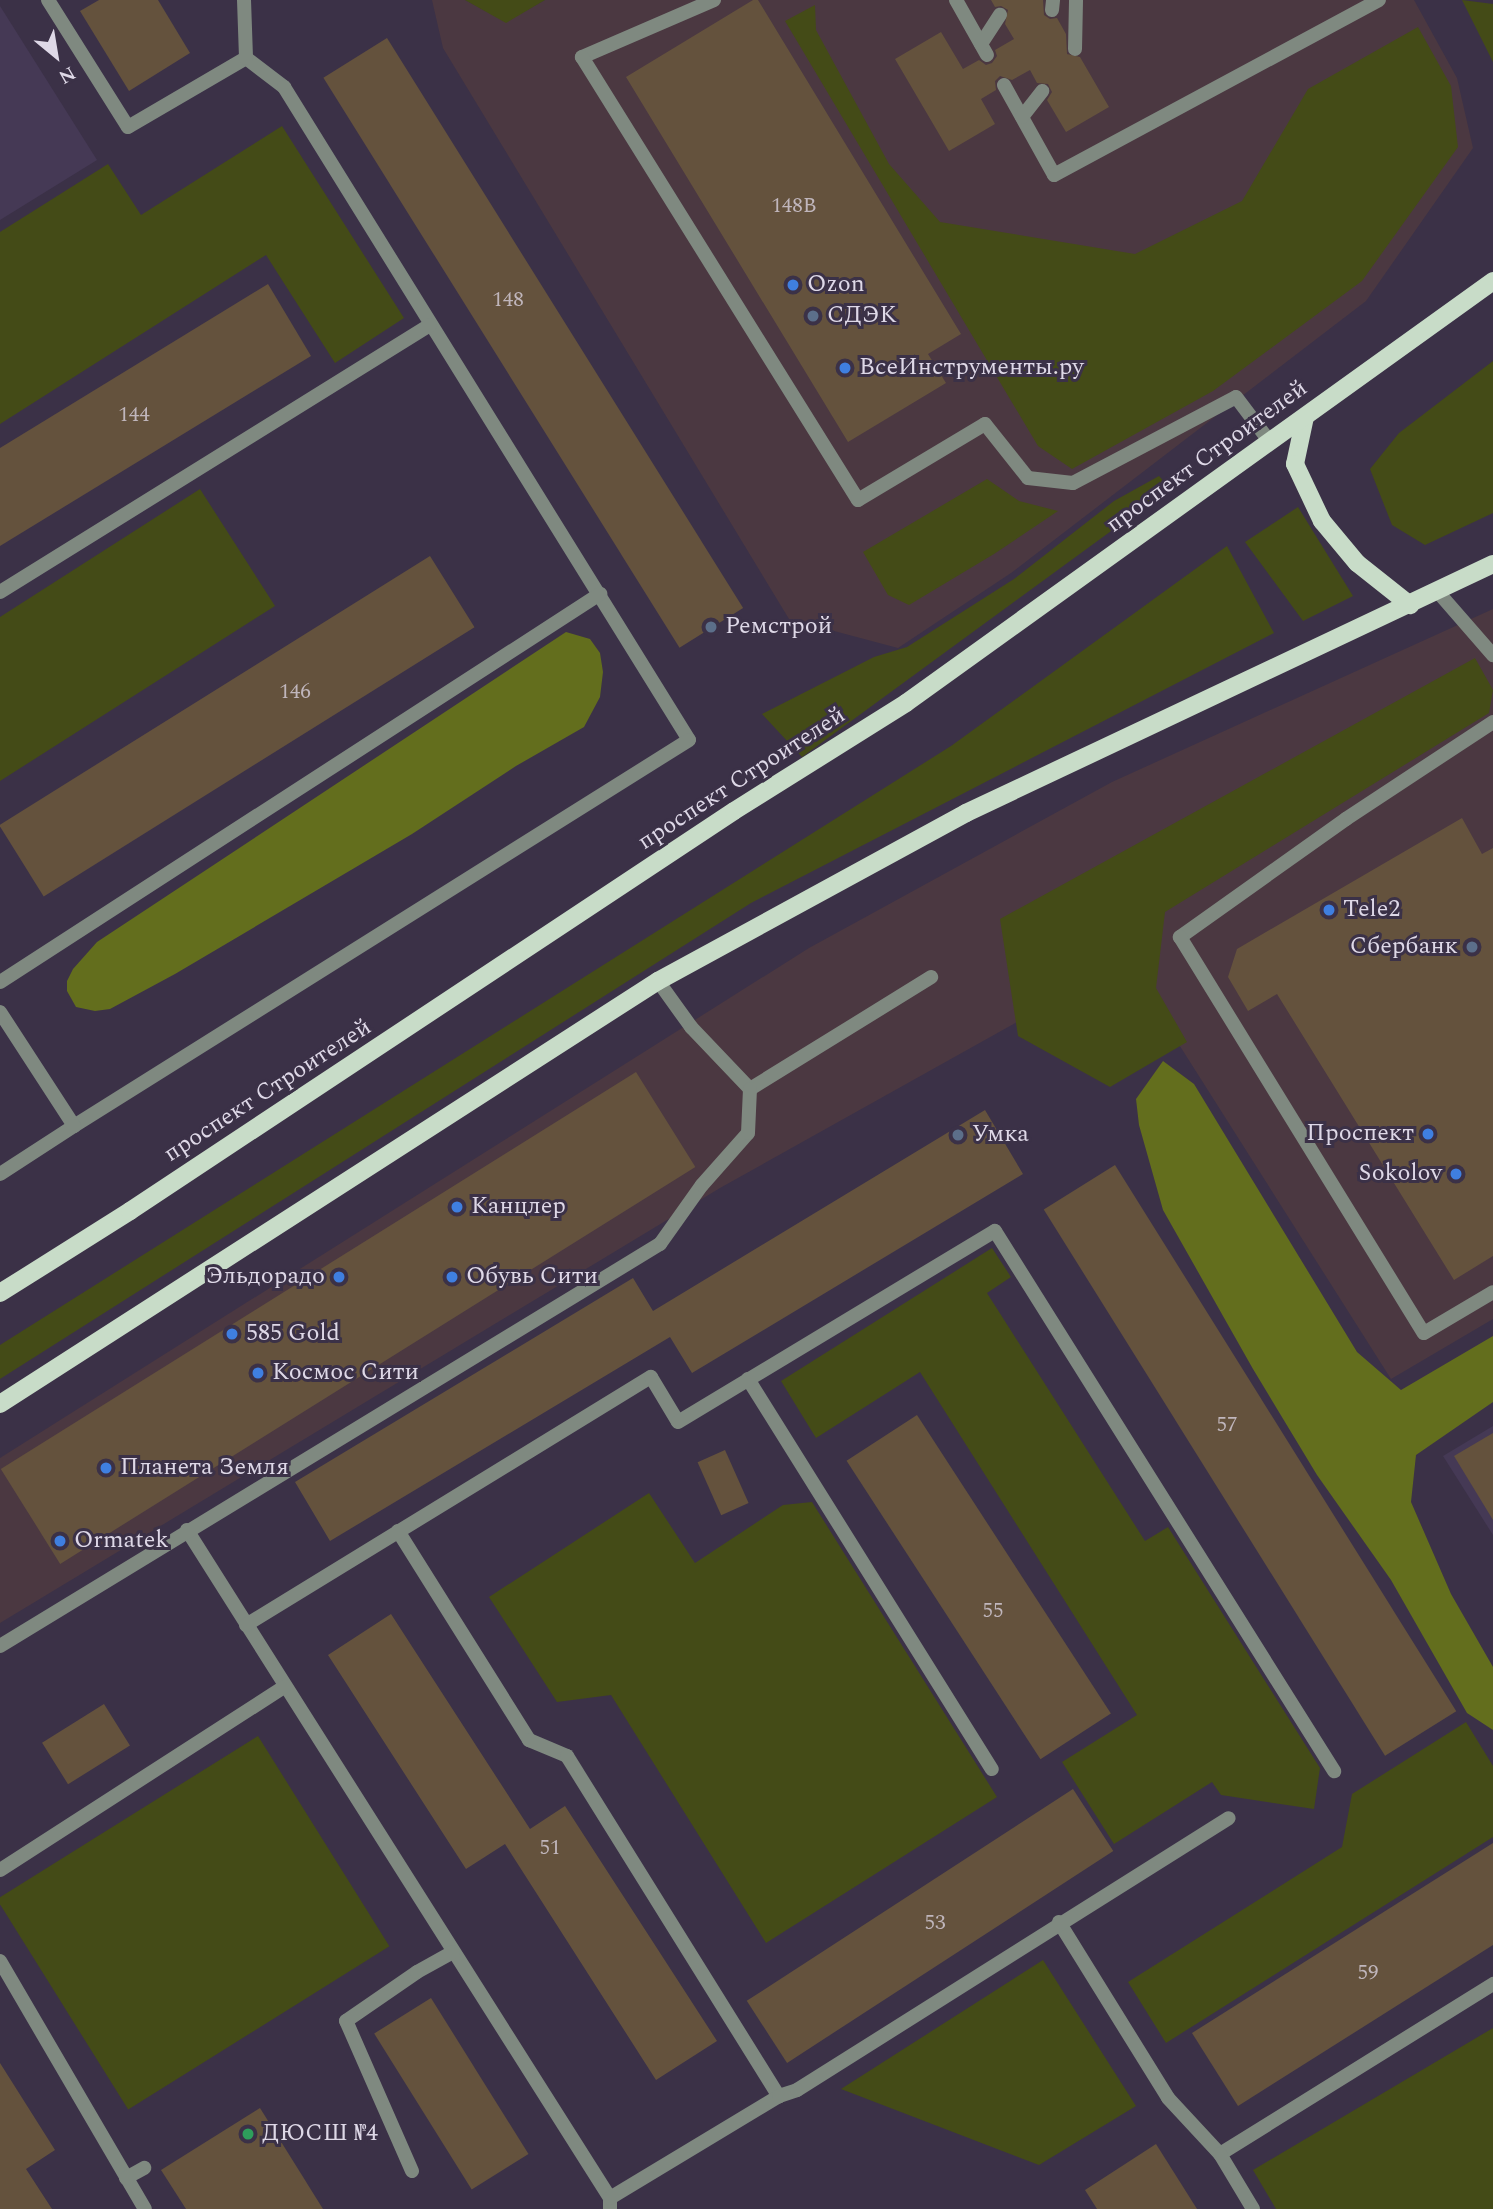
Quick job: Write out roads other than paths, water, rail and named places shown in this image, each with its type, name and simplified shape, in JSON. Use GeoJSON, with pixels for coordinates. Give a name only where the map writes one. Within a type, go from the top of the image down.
{"type":"FeatureCollection","features":[{"type":"Feature","properties":{"kind":"main road","name":"проспект Строителей"},"geometry":{"type":"LineString","coordinates":[[0,1293],[130,1211],[734,811],[906,703],[1493,281]]}},
{"type":"Feature","properties":{"kind":"main road"},"geometry":{"type":"LineString","coordinates":[[1304,417],[1295,464],[1322,521],[1357,563],[1410,605]]}},
{"type":"Feature","properties":{"kind":"main road"},"geometry":{"type":"LineString","coordinates":[[0,1404],[658,981],[966,813],[1493,564]]}},
{"type":"Feature","properties":{"kind":"lane"},"geometry":{"type":"LineString","coordinates":[[48,0],[128,127],[246,58]]}},
{"type":"Feature","properties":{"kind":"lane"},"geometry":{"type":"LineString","coordinates":[[244,0],[246,58]]}},
{"type":"Feature","properties":{"kind":"lane"},"geometry":{"type":"LineString","coordinates":[[714,0],[582,57],[858,500],[985,424],[1028,478],[1073,483],[1236,397],[1270,442]]}},
{"type":"Feature","properties":{"kind":"lane"},"geometry":{"type":"LineString","coordinates":[[956,0],[984,49],[1000,15]]}},
{"type":"Feature","properties":{"kind":"lane"},"geometry":{"type":"LineString","coordinates":[[1075,49],[1076,0]]}},
{"type":"Feature","properties":{"kind":"lane"},"geometry":{"type":"LineString","coordinates":[[1004,85],[1054,175],[1379,0]]}},
{"type":"Feature","properties":{"kind":"lane"},"geometry":{"type":"LineString","coordinates":[[0,1174],[689,740],[284,87],[246,58]]}},
{"type":"Feature","properties":{"kind":"lane"},"geometry":{"type":"LineString","coordinates":[[1022,117],[1042,91]]}},
{"type":"Feature","properties":{"kind":"lane"},"geometry":{"type":"LineString","coordinates":[[0,592],[430,325]]}},
{"type":"Feature","properties":{"kind":"lane"},"geometry":{"type":"LineString","coordinates":[[1438,592],[1493,655]]}},
{"type":"Feature","properties":{"kind":"lane"},"geometry":{"type":"LineString","coordinates":[[0,982],[600,594]]}},
{"type":"Feature","properties":{"kind":"lane"},"geometry":{"type":"LineString","coordinates":[[1493,722],[1346,819],[1180,937],[1424,1333],[1493,1292]]}},
{"type":"Feature","properties":{"kind":"lane"},"geometry":{"type":"LineString","coordinates":[[750,1089],[931,977]]}},
{"type":"Feature","properties":{"kind":"lane"},"geometry":{"type":"LineString","coordinates":[[0,1646],[660,1244],[702,1185],[748,1133],[750,1089],[691,1027],[658,981]]}},
{"type":"Feature","properties":{"kind":"lane"},"geometry":{"type":"LineString","coordinates":[[0,1012],[74,1126]]}},
{"type":"Feature","properties":{"kind":"lane"},"geometry":{"type":"LineString","coordinates":[[246,1625],[651,1377],[678,1422],[995,1231],[1334,1771]]}},
{"type":"Feature","properties":{"kind":"lane"},"geometry":{"type":"LineString","coordinates":[[748,1379],[992,1769]]}},
{"type":"Feature","properties":{"kind":"lane"},"geometry":{"type":"LineString","coordinates":[[187,1530],[610,2204],[779,2096],[797,2090],[1059,1922],[1229,1818]]}},
{"type":"Feature","properties":{"kind":"lane"},"geometry":{"type":"LineString","coordinates":[[398,1531],[529,1740],[567,1756],[779,2096]]}},
{"type":"Feature","properties":{"kind":"lane"},"geometry":{"type":"LineString","coordinates":[[0,1870],[284,1687]]}},
{"type":"Feature","properties":{"kind":"lane"},"geometry":{"type":"LineString","coordinates":[[1059,1922],[1168,2098],[1220,2154],[1253,2209]]}},
{"type":"Feature","properties":{"kind":"lane"},"geometry":{"type":"LineString","coordinates":[[412,2171],[346,2021],[416,1972],[453,1952]]}},
{"type":"Feature","properties":{"kind":"lane"},"geometry":{"type":"LineString","coordinates":[[0,1961],[145,2209]]}},
{"type":"Feature","properties":{"kind":"lane"},"geometry":{"type":"LineString","coordinates":[[1220,2154],[1493,1984]]}},
{"type":"Feature","properties":{"kind":"lane"},"geometry":{"type":"LineString","coordinates":[[126,2178],[144,2168]]}},
{"type":"Feature","properties":{"kind":"place","name":"Ozon"},"geometry":{"type":"Point","coordinates":[793,285]}},
{"type":"Feature","properties":{"kind":"place","name":"СДЭК"},"geometry":{"type":"Point","coordinates":[813,316]}},
{"type":"Feature","properties":{"kind":"place","name":"ВсеИнструменты.ру"},"geometry":{"type":"Point","coordinates":[845,368]}},
{"type":"Feature","properties":{"kind":"place","name":"Ремстрой"},"geometry":{"type":"Point","coordinates":[711,627]}},
{"type":"Feature","properties":{"kind":"place","name":"Tele2"},"geometry":{"type":"Point","coordinates":[1329,910]}},
{"type":"Feature","properties":{"kind":"place","name":"Сбербанк"},"geometry":{"type":"Point","coordinates":[1472,947]}},
{"type":"Feature","properties":{"kind":"place","name":"Проспект"},"geometry":{"type":"Point","coordinates":[1428,1134]}},
{"type":"Feature","properties":{"kind":"place","name":"Умка"},"geometry":{"type":"Point","coordinates":[958,1135]}},
{"type":"Feature","properties":{"kind":"place","name":"Sokolov"},"geometry":{"type":"Point","coordinates":[1456,1174]}},
{"type":"Feature","properties":{"kind":"place","name":"Канцлер"},"geometry":{"type":"Point","coordinates":[457,1207]}},
{"type":"Feature","properties":{"kind":"place","name":"Эльдорадо"},"geometry":{"type":"Point","coordinates":[339,1277]}},
{"type":"Feature","properties":{"kind":"place","name":"Обувь Сити"},"geometry":{"type":"Point","coordinates":[452,1277]}},
{"type":"Feature","properties":{"kind":"place","name":"585 Gold"},"geometry":{"type":"Point","coordinates":[232,1334]}},
{"type":"Feature","properties":{"kind":"place","name":"Космос Сити"},"geometry":{"type":"Point","coordinates":[258,1373]}},
{"type":"Feature","properties":{"kind":"place","name":"Планета Земля"},"geometry":{"type":"Point","coordinates":[106,1468]}},
{"type":"Feature","properties":{"kind":"place","name":"Ormatek"},"geometry":{"type":"Point","coordinates":[60,1541]}},
{"type":"Feature","properties":{"kind":"place","name":"ДЮСШ №4"},"geometry":{"type":"Point","coordinates":[248,2134]}}]}
